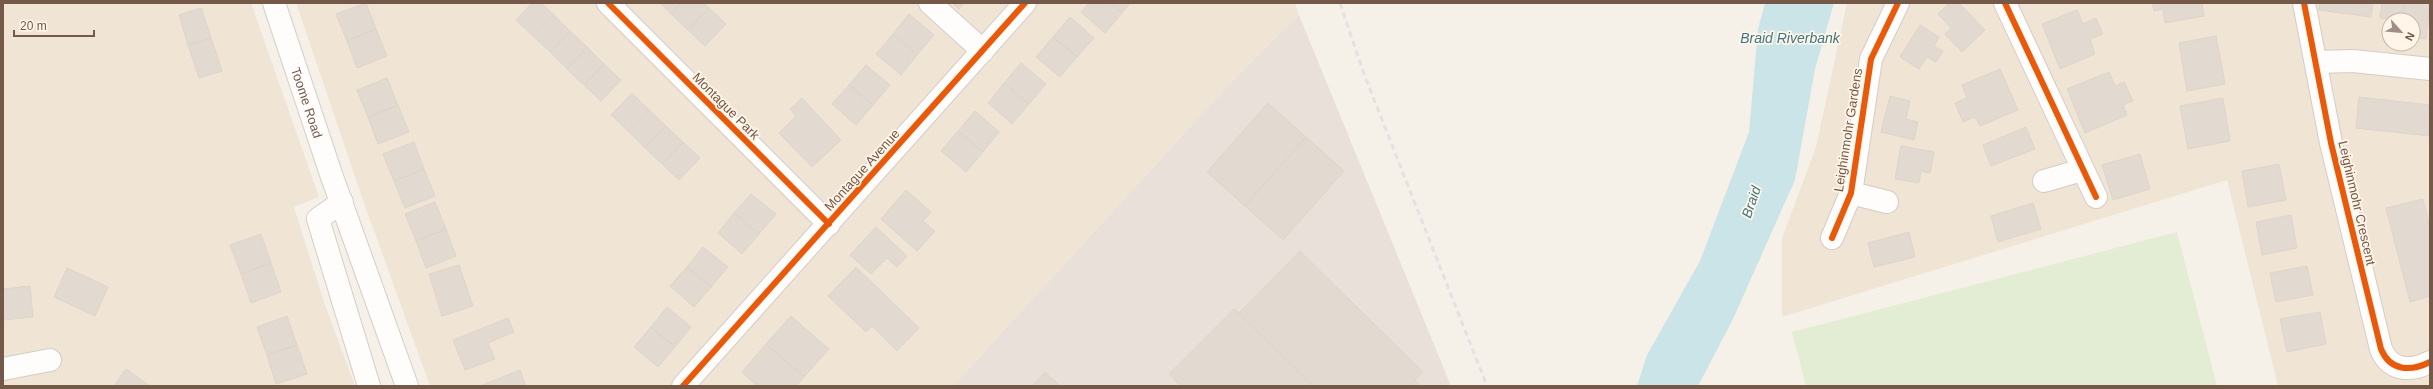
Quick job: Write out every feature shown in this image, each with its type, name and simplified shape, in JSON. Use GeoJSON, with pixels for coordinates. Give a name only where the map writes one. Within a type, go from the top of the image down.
{"type":"FeatureCollection","features":[{"type":"Feature","properties":{"kind":"street","name":"Toome Road"},"geometry":{"type":"LineString","coordinates":[[274,3],[342,202],[408,386]]}},
{"type":"Feature","properties":{"kind":"street","name":"Montague Park"},"geometry":{"type":"LineString","coordinates":[[608,3],[829,224]]}},
{"type":"Feature","properties":{"kind":"street"},"geometry":{"type":"LineString","coordinates":[[930,3],[983,51]]}},
{"type":"Feature","properties":{"kind":"street","name":"Montague Avenue"},"geometry":{"type":"LineString","coordinates":[[683,386],[1025,3]]}},
{"type":"Feature","properties":{"kind":"street","name":"Leighinmohr Gardens"},"geometry":{"type":"LineString","coordinates":[[1832,238],[1851,193],[1871,59],[1898,3]]}},
{"type":"Feature","properties":{"kind":"street"},"geometry":{"type":"LineString","coordinates":[[2005,3],[2082,170],[2096,197]]}},
{"type":"Feature","properties":{"kind":"street","name":"Leighinmohr Crescent"},"geometry":{"type":"LineString","coordinates":[[2304,3],[2331,143],[2381,349],[2390,364],[2399,368],[2409,368],[2430,362]]}},
{"type":"Feature","properties":{"kind":"street"},"geometry":{"type":"LineString","coordinates":[[2316,62],[2353,61],[2430,69]]}},
{"type":"Feature","properties":{"kind":"street"},"geometry":{"type":"LineString","coordinates":[[2044,181],[2082,170]]}},
{"type":"Feature","properties":{"kind":"street","name":"Leighinmohr Gardens"},"geometry":{"type":"LineString","coordinates":[[1851,193],[1887,202]]}},
{"type":"Feature","properties":{"kind":"street"},"geometry":{"type":"LineString","coordinates":[[342,202],[318,219],[369,386]]}},
{"type":"Feature","properties":{"kind":"street"},"geometry":{"type":"LineString","coordinates":[[10,374],[50,360]]}},
{"type":"Feature","properties":{"kind":"shaded area"},"geometry":{"type":"Polygon","coordinates":[[[3,3],[251,3],[319,197],[294,207],[324,302],[355,386],[3,386],[3,3]]]}},
{"type":"Feature","properties":{"kind":"shaded area"},"geometry":{"type":"Polygon","coordinates":[[[296,3],[1295,3],[1299,15],[1236,77],[953,386],[430,386],[365,206],[296,3]]]}},
{"type":"Feature","properties":{"kind":"shaded area"},"geometry":{"type":"Polygon","coordinates":[[[1847,3],[2430,3],[2430,386],[2278,386],[2227,180],[1782,317],[1782,238],[1816,147],[1847,3]]]}},
{"type":"Feature","properties":{"kind":"shaded area"},"geometry":{"type":"Polygon","coordinates":[[[1299,15],[1451,386],[953,386],[1236,77],[1299,15]]]}},
{"type":"Feature","properties":{"kind":"green space"},"geometry":{"type":"Polygon","coordinates":[[[2177,232],[2217,386],[1806,386],[1792,332],[2177,232]]]}},
{"type":"Feature","properties":{"kind":"water","name":"Braid Riverbank"},"geometry":{"type":"Polygon","coordinates":[[[1765,3],[1834,3],[1815,69],[1795,180],[1733,319],[1698,386],[1637,386],[1647,355],[1700,261],[1749,132],[1758,29],[1765,3]]]}},
{"type":"Feature","properties":{"kind":"building"},"geometry":{"type":"Polygon","coordinates":[[[366,3],[376,29],[347,41],[336,14],[366,3]]]}},
{"type":"Feature","properties":{"kind":"building"},"geometry":{"type":"Polygon","coordinates":[[[532,3],[541,3],[554,15],[533,36],[516,20],[532,3]]]}},
{"type":"Feature","properties":{"kind":"building"},"geometry":{"type":"Polygon","coordinates":[[[660,3],[681,3],[671,14],[660,3]]]}},
{"type":"Feature","properties":{"kind":"building"},"geometry":{"type":"Polygon","coordinates":[[[681,3],[703,3],[709,8],[688,30],[671,14],[681,3]]]}},
{"type":"Feature","properties":{"kind":"building"},"geometry":{"type":"Polygon","coordinates":[[[952,3],[964,3],[959,9],[952,3]]]}},
{"type":"Feature","properties":{"kind":"building"},"geometry":{"type":"Polygon","coordinates":[[[1089,3],[1110,3],[1122,13],[1105,33],[1081,12],[1089,3]]]}},
{"type":"Feature","properties":{"kind":"building"},"geometry":{"type":"Polygon","coordinates":[[[1110,3],[1130,3],[1122,13],[1110,3]]]}},
{"type":"Feature","properties":{"kind":"building"},"geometry":{"type":"Polygon","coordinates":[[[1949,3],[1959,3],[1985,30],[1962,52],[1945,34],[1951,28],[1938,14],[1949,3]]]}},
{"type":"Feature","properties":{"kind":"building"},"geometry":{"type":"Polygon","coordinates":[[[2152,3],[2202,3],[2204,16],[2165,23],[2163,9],[2154,11],[2152,3]]]}},
{"type":"Feature","properties":{"kind":"building"},"geometry":{"type":"Polygon","coordinates":[[[2320,3],[2373,3],[2371,17],[2319,10],[2320,3]]]}},
{"type":"Feature","properties":{"kind":"building"},"geometry":{"type":"Polygon","coordinates":[[[2382,3],[2405,3],[2403,12],[2381,12],[2380,18],[2382,3]]]}},
{"type":"Feature","properties":{"kind":"building"},"geometry":{"type":"Polygon","coordinates":[[[2405,3],[2430,3],[2426,39],[2421,39],[2421,12],[2403,12],[2405,3]]]}},
{"type":"Feature","properties":{"kind":"building"},"geometry":{"type":"Polygon","coordinates":[[[201,8],[211,38],[188,45],[179,15],[201,8]]]}},
{"type":"Feature","properties":{"kind":"building"},"geometry":{"type":"Polygon","coordinates":[[[709,8],[726,24],[705,46],[688,30],[709,8]]]}},
{"type":"Feature","properties":{"kind":"building"},"geometry":{"type":"Polygon","coordinates":[[[2077,10],[2083,24],[2096,18],[2103,34],[2090,39],[2095,54],[2060,69],[2042,24],[2077,10]]]}},
{"type":"Feature","properties":{"kind":"building"},"geometry":{"type":"Polygon","coordinates":[[[909,14],[934,35],[917,55],[893,34],[909,14]]]}},
{"type":"Feature","properties":{"kind":"building"},"geometry":{"type":"Polygon","coordinates":[[[554,15],[570,31],[550,52],[533,36],[554,15]]]}},
{"type":"Feature","properties":{"kind":"building"},"geometry":{"type":"Polygon","coordinates":[[[1070,17],[1094,38],[1077,57],[1053,37],[1070,17]]]}},
{"type":"Feature","properties":{"kind":"building"},"geometry":{"type":"Polygon","coordinates":[[[1920,25],[1939,37],[1934,46],[1943,51],[1936,62],[1927,57],[1919,69],[1900,57],[1920,25]]]}},
{"type":"Feature","properties":{"kind":"building"},"geometry":{"type":"Polygon","coordinates":[[[376,29],[387,56],[357,68],[347,41],[376,29]]]}},
{"type":"Feature","properties":{"kind":"building"},"geometry":{"type":"Polygon","coordinates":[[[570,31],[587,47],[567,69],[550,52],[570,31]]]}},
{"type":"Feature","properties":{"kind":"building"},"geometry":{"type":"Polygon","coordinates":[[[893,34],[917,55],[901,75],[876,54],[893,34]]]}},
{"type":"Feature","properties":{"kind":"building"},"geometry":{"type":"Polygon","coordinates":[[[2216,36],[2225,84],[2187,91],[2179,43],[2216,36]]]}},
{"type":"Feature","properties":{"kind":"building"},"geometry":{"type":"Polygon","coordinates":[[[1053,37],[1077,57],[1060,77],[1036,57],[1053,37]]]}},
{"type":"Feature","properties":{"kind":"building"},"geometry":{"type":"Polygon","coordinates":[[[211,38],[222,71],[199,78],[188,45],[211,38]]]}},
{"type":"Feature","properties":{"kind":"building"},"geometry":{"type":"Polygon","coordinates":[[[587,47],[604,64],[584,85],[567,69],[587,47]]]}},
{"type":"Feature","properties":{"kind":"building"},"geometry":{"type":"Polygon","coordinates":[[[1021,63],[1046,84],[1029,104],[1004,83],[1021,63]]]}},
{"type":"Feature","properties":{"kind":"building"},"geometry":{"type":"Polygon","coordinates":[[[604,64],[621,80],[601,101],[584,85],[604,64]]]}},
{"type":"Feature","properties":{"kind":"building"},"geometry":{"type":"Polygon","coordinates":[[[866,65],[890,85],[873,105],[849,85],[866,65]]]}},
{"type":"Feature","properties":{"kind":"building"},"geometry":{"type":"Polygon","coordinates":[[[2000,69],[2018,110],[1980,126],[1975,117],[1963,122],[1955,103],[1967,98],[1962,85],[2000,69]]]}},
{"type":"Feature","properties":{"kind":"building"},"geometry":{"type":"Polygon","coordinates":[[[2109,72],[2115,86],[2124,82],[2133,101],[2123,105],[2127,115],[2085,133],[2067,89],[2109,72]]]}},
{"type":"Feature","properties":{"kind":"building"},"geometry":{"type":"Polygon","coordinates":[[[387,78],[398,105],[368,117],[357,90],[387,78]]]}},
{"type":"Feature","properties":{"kind":"building"},"geometry":{"type":"Polygon","coordinates":[[[1004,83],[1029,104],[1012,124],[988,103],[1004,83]]]}},
{"type":"Feature","properties":{"kind":"building"},"geometry":{"type":"Polygon","coordinates":[[[849,85],[873,105],[856,125],[832,104],[849,85]]]}},
{"type":"Feature","properties":{"kind":"building"},"geometry":{"type":"Polygon","coordinates":[[[632,93],[649,110],[628,131],[611,115],[632,93]]]}},
{"type":"Feature","properties":{"kind":"building"},"geometry":{"type":"Polygon","coordinates":[[[1890,96],[1910,101],[1906,119],[1918,122],[1914,140],[1881,132],[1890,96]]]}},
{"type":"Feature","properties":{"kind":"building"},"geometry":{"type":"Polygon","coordinates":[[[2359,97],[2430,105],[2430,136],[2356,128],[2359,97]]]}},
{"type":"Feature","properties":{"kind":"building"},"geometry":{"type":"Polygon","coordinates":[[[802,98],[841,140],[812,167],[779,133],[796,116],[790,109],[802,98]]]}},
{"type":"Feature","properties":{"kind":"building"},"geometry":{"type":"Polygon","coordinates":[[[2223,98],[2230,141],[2188,149],[2180,106],[2223,98]]]}},
{"type":"Feature","properties":{"kind":"building"},"geometry":{"type":"Polygon","coordinates":[[[1268,103],[1306,137],[1245,206],[1207,172],[1268,103]]]}},
{"type":"Feature","properties":{"kind":"building"},"geometry":{"type":"Polygon","coordinates":[[[398,105],[409,132],[378,144],[368,117],[398,105]]]}},
{"type":"Feature","properties":{"kind":"building"},"geometry":{"type":"Polygon","coordinates":[[[649,110],[666,126],[645,148],[628,131],[649,110]]]}},
{"type":"Feature","properties":{"kind":"building"},"geometry":{"type":"Polygon","coordinates":[[[975,111],[999,132],[983,152],[958,131],[975,111]]]}},
{"type":"Feature","properties":{"kind":"building"},"geometry":{"type":"Polygon","coordinates":[[[666,126],[683,142],[662,164],[645,148],[666,126]]]}},
{"type":"Feature","properties":{"kind":"building"},"geometry":{"type":"Polygon","coordinates":[[[2026,127],[2035,149],[1991,166],[1983,145],[2026,127]]]}},
{"type":"Feature","properties":{"kind":"building"},"geometry":{"type":"Polygon","coordinates":[[[958,131],[983,152],[966,172],[941,151],[958,131]]]}},
{"type":"Feature","properties":{"kind":"building"},"geometry":{"type":"Polygon","coordinates":[[[1306,137],[1344,171],[1283,240],[1245,206],[1306,137]]]}},
{"type":"Feature","properties":{"kind":"building"},"geometry":{"type":"Polygon","coordinates":[[[414,142],[424,169],[394,181],[383,154],[414,142]]]}},
{"type":"Feature","properties":{"kind":"building"},"geometry":{"type":"Polygon","coordinates":[[[683,142],[700,158],[679,180],[662,164],[683,142]]]}},
{"type":"Feature","properties":{"kind":"building"},"geometry":{"type":"Polygon","coordinates":[[[1901,146],[1934,152],[1930,173],[1921,171],[1919,183],[1895,179],[1901,146]]]}},
{"type":"Feature","properties":{"kind":"building"},"geometry":{"type":"Polygon","coordinates":[[[2140,154],[2150,189],[2113,200],[2102,165],[2140,154]]]}},
{"type":"Feature","properties":{"kind":"building"},"geometry":{"type":"Polygon","coordinates":[[[2279,164],[2286,200],[2248,207],[2242,171],[2279,164]]]}},
{"type":"Feature","properties":{"kind":"building"},"geometry":{"type":"Polygon","coordinates":[[[424,169],[435,196],[405,208],[394,181],[424,169]]]}},
{"type":"Feature","properties":{"kind":"building"},"geometry":{"type":"Polygon","coordinates":[[[906,190],[931,212],[923,221],[935,231],[917,251],[881,219],[906,190]]]}},
{"type":"Feature","properties":{"kind":"building"},"geometry":{"type":"Polygon","coordinates":[[[751,194],[776,214],[759,234],[734,213],[751,194]]]}},
{"type":"Feature","properties":{"kind":"building"},"geometry":{"type":"Polygon","coordinates":[[[2423,199],[2430,227],[2430,296],[2410,302],[2386,208],[2423,199]]]}},
{"type":"Feature","properties":{"kind":"building"},"geometry":{"type":"Polygon","coordinates":[[[435,202],[446,229],[416,241],[405,214],[435,202]]]}},
{"type":"Feature","properties":{"kind":"building"},"geometry":{"type":"Polygon","coordinates":[[[2033,203],[2041,229],[1998,242],[1991,216],[2033,203]]]}},
{"type":"Feature","properties":{"kind":"building"},"geometry":{"type":"Polygon","coordinates":[[[734,213],[759,234],[742,254],[718,233],[734,213]]]}},
{"type":"Feature","properties":{"kind":"building"},"geometry":{"type":"Polygon","coordinates":[[[2291,215],[2297,248],[2262,255],[2256,222],[2291,215]]]}},
{"type":"Feature","properties":{"kind":"building"},"geometry":{"type":"Polygon","coordinates":[[[876,227],[907,256],[897,267],[887,258],[871,274],[850,255],[876,227]]]}},
{"type":"Feature","properties":{"kind":"building"},"geometry":{"type":"Polygon","coordinates":[[[446,229],[456,256],[426,268],[416,241],[446,229]]]}},
{"type":"Feature","properties":{"kind":"building"},"geometry":{"type":"Polygon","coordinates":[[[1909,232],[1915,257],[1874,267],[1868,243],[1909,232]]]}},
{"type":"Feature","properties":{"kind":"building"},"geometry":{"type":"Polygon","coordinates":[[[261,234],[271,263],[241,274],[230,245],[261,234]]]}},
{"type":"Feature","properties":{"kind":"building"},"geometry":{"type":"Polygon","coordinates":[[[703,247],[728,267],[711,287],[687,267],[703,247]]]}},
{"type":"Feature","properties":{"kind":"building"},"geometry":{"type":"Polygon","coordinates":[[[1300,251],[1423,372],[1409,386],[1313,386],[1239,313],[1300,251]]]}},
{"type":"Feature","properties":{"kind":"building"},"geometry":{"type":"Polygon","coordinates":[[[271,263],[281,292],[251,303],[241,274],[271,263]]]}},
{"type":"Feature","properties":{"kind":"building"},"geometry":{"type":"Polygon","coordinates":[[[459,265],[473,306],[442,316],[429,274],[459,265]]]}},
{"type":"Feature","properties":{"kind":"building"},"geometry":{"type":"Polygon","coordinates":[[[2307,266],[2313,295],[2276,302],[2270,273],[2307,266]]]}},
{"type":"Feature","properties":{"kind":"building"},"geometry":{"type":"Polygon","coordinates":[[[687,267],[711,287],[694,307],[670,286],[687,267]]]}},
{"type":"Feature","properties":{"kind":"building"},"geometry":{"type":"Polygon","coordinates":[[[856,267],[919,328],[897,351],[872,326],[866,332],[828,296],[856,267]]]}},
{"type":"Feature","properties":{"kind":"building"},"geometry":{"type":"Polygon","coordinates":[[[67,268],[108,287],[95,316],[54,297],[67,268]]]}},
{"type":"Feature","properties":{"kind":"building"},"geometry":{"type":"Polygon","coordinates":[[[30,286],[33,317],[3,320],[3,289],[30,286]]]}},
{"type":"Feature","properties":{"kind":"building"},"geometry":{"type":"Polygon","coordinates":[[[667,307],[691,327],[675,347],[651,327],[667,307]]]}},
{"type":"Feature","properties":{"kind":"building"},"geometry":{"type":"Polygon","coordinates":[[[1234,309],[1313,386],[1181,386],[1169,374],[1234,309]]]}},
{"type":"Feature","properties":{"kind":"building"},"geometry":{"type":"Polygon","coordinates":[[[2320,312],[2326,344],[2287,352],[2280,319],[2320,312]]]}},
{"type":"Feature","properties":{"kind":"building"},"geometry":{"type":"Polygon","coordinates":[[[287,316],[297,345],[267,355],[257,327],[287,316]]]}},
{"type":"Feature","properties":{"kind":"building"},"geometry":{"type":"Polygon","coordinates":[[[791,316],[829,349],[804,377],[766,344],[791,316]]]}},
{"type":"Feature","properties":{"kind":"building"},"geometry":{"type":"Polygon","coordinates":[[[508,318],[514,332],[488,343],[495,359],[465,370],[453,340],[508,318]]]}},
{"type":"Feature","properties":{"kind":"building"},"geometry":{"type":"Polygon","coordinates":[[[651,327],[675,347],[658,367],[634,347],[651,327]]]}},
{"type":"Feature","properties":{"kind":"building"},"geometry":{"type":"Polygon","coordinates":[[[766,344],[804,377],[796,386],[757,386],[742,372],[766,344]]]}},
{"type":"Feature","properties":{"kind":"building"},"geometry":{"type":"Polygon","coordinates":[[[297,345],[307,374],[276,384],[267,355],[297,345]]]}},
{"type":"Feature","properties":{"kind":"building"},"geometry":{"type":"Polygon","coordinates":[[[126,369],[150,386],[114,386],[126,369]]]}},
{"type":"Feature","properties":{"kind":"building"},"geometry":{"type":"Polygon","coordinates":[[[520,370],[526,386],[480,386],[520,370]]]}},
{"type":"Feature","properties":{"kind":"building"},"geometry":{"type":"Polygon","coordinates":[[[1045,372],[1060,386],[1032,386],[1045,372]]]}},
{"type":"Feature","properties":{"kind":"building"},"geometry":{"type":"Polygon","coordinates":[[[1415,380],[1421,386],[1409,386],[1415,380]]]}},
{"type":"Feature","properties":{"kind":"railway"},"geometry":{"type":"LineString","coordinates":[[1340,3],[1364,74],[1487,386]]}},
{"type":"Feature","properties":{"kind":"cycle path"},"geometry":{"type":"LineString","coordinates":[[608,3],[829,224]]}},
{"type":"Feature","properties":{"kind":"cycle path"},"geometry":{"type":"LineString","coordinates":[[683,386],[1025,3]]}},
{"type":"Feature","properties":{"kind":"cycle path"},"geometry":{"type":"LineString","coordinates":[[1832,238],[1851,193],[1871,59],[1898,3]]}},
{"type":"Feature","properties":{"kind":"cycle path"},"geometry":{"type":"LineString","coordinates":[[2005,3],[2096,197]]}},
{"type":"Feature","properties":{"kind":"cycle path"},"geometry":{"type":"LineString","coordinates":[[2304,3],[2331,143],[2381,349],[2390,362],[2401,368],[2415,367],[2430,362]]}},
{"type":"Feature","properties":{"kind":"water label","name":"Braid"},"geometry":{"type":"Point","coordinates":[1751,202]}}]}
